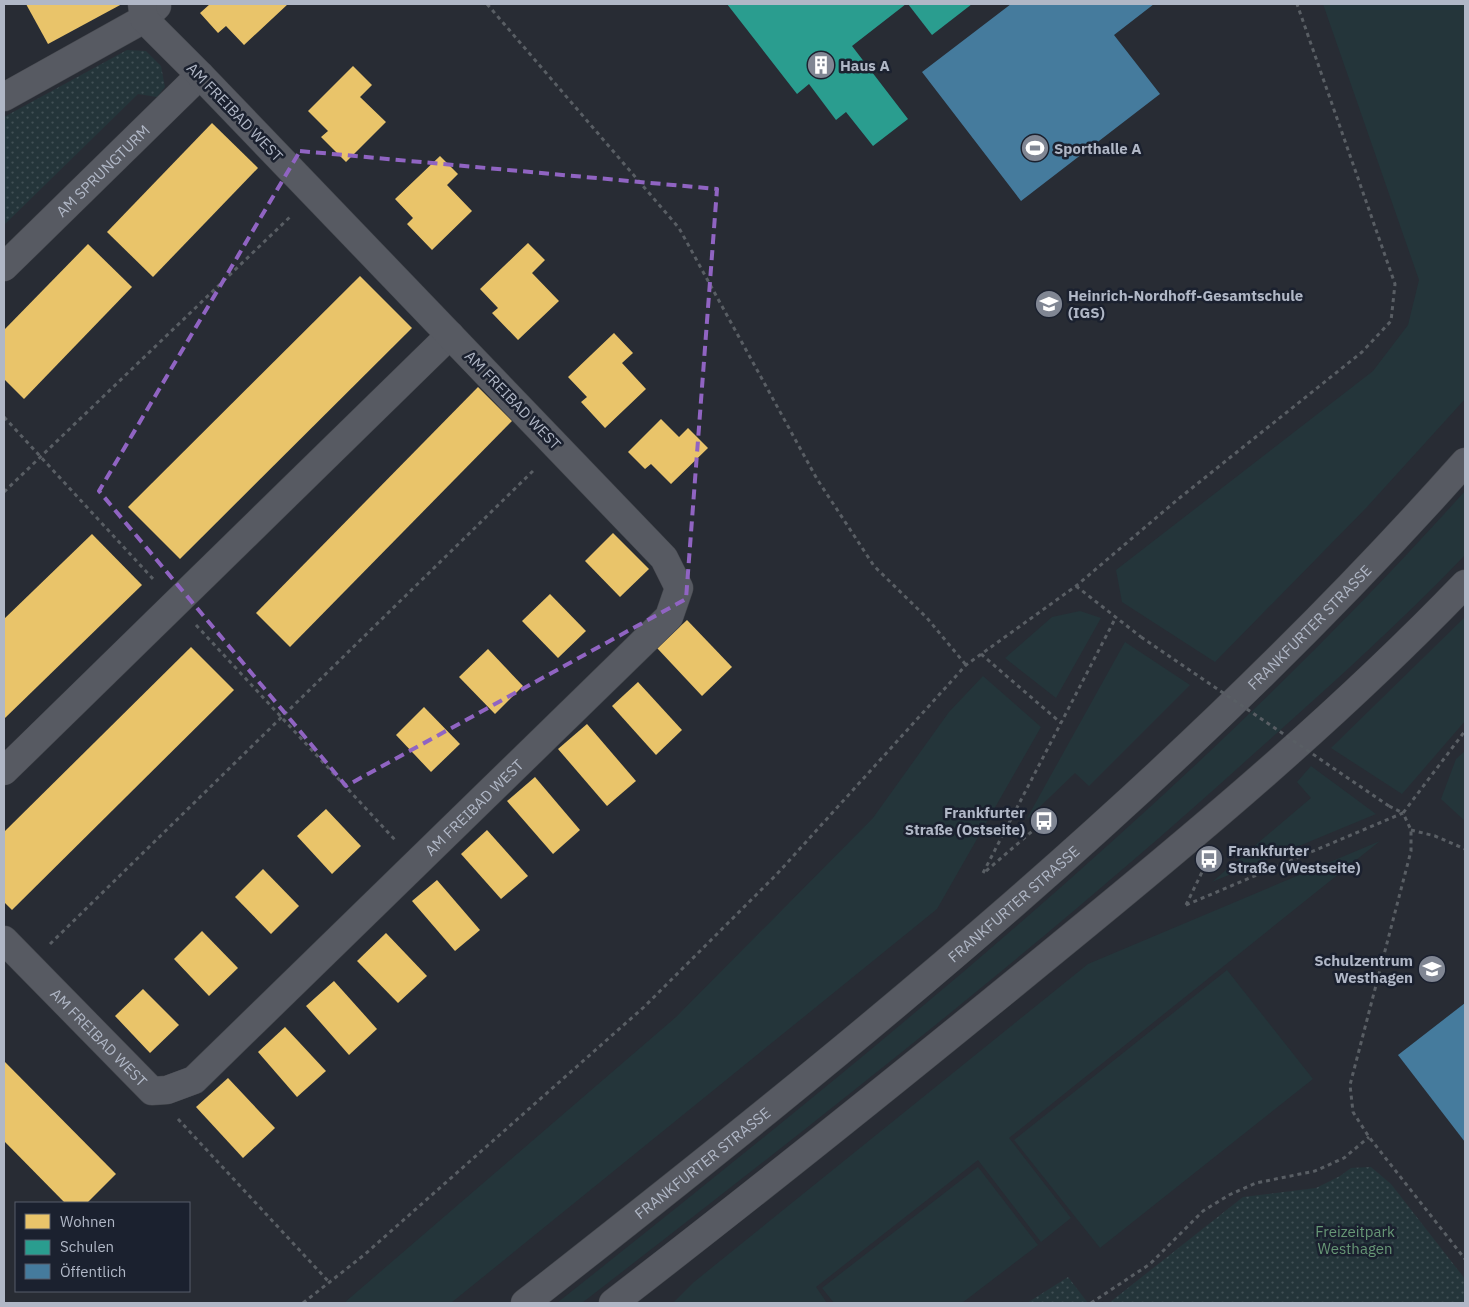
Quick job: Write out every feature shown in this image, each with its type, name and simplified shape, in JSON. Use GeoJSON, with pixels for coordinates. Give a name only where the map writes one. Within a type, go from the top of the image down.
{"type":"FeatureCollection","features":[{"type":"Feature","properties":{"kind":"street","name":"AM FREIBAD WEST"},"geometry":{"type":"LineString","coordinates":[[4,940],[152,1091],[167,1090],[194,1080],[669,617],[679,588],[664,558],[200,75],[148,9]]}},
{"type":"Feature","properties":{"kind":"street"},"geometry":{"type":"LineString","coordinates":[[4,97],[148,9]]}},
{"type":"Feature","properties":{"kind":"street","name":"AM SPRUNGTURM"},"geometry":{"type":"LineString","coordinates":[[4,267],[200,75]]}},
{"type":"Feature","properties":{"kind":"street"},"geometry":{"type":"LineString","coordinates":[[4,772],[450,335]]}},
{"type":"Feature","properties":{"kind":"street","name":"FRANKFURTER STRASSE"},"geometry":{"type":"LineString","coordinates":[[525,1303],[919,985],[1073,851],[1254,684],[1399,536],[1465,462]]}},
{"type":"Feature","properties":{"kind":"street"},"geometry":{"type":"LineString","coordinates":[[613,1303],[952,1034],[1191,838],[1316,728],[1465,584]]}},
{"type":"Feature","properties":{"kind":"path"},"geometry":{"type":"LineString","coordinates":[[487,4],[679,228],[816,479],[874,566],[927,618],[966,665]]}},
{"type":"Feature","properties":{"kind":"path"},"geometry":{"type":"LineString","coordinates":[[303,1303],[364,1255],[644,1007],[777,874],[966,665],[1076,586],[1177,500],[1362,352],[1391,321],[1396,284],[1297,4]]}},
{"type":"Feature","properties":{"kind":"path"},"geometry":{"type":"LineString","coordinates":[[4,492],[315,194]]}},
{"type":"Feature","properties":{"kind":"path"},"geometry":{"type":"LineString","coordinates":[[4,417],[416,863]]}},
{"type":"Feature","properties":{"kind":"path"},"geometry":{"type":"LineString","coordinates":[[28,965],[558,447]]}},
{"type":"Feature","properties":{"kind":"path"},"geometry":{"type":"LineString","coordinates":[[1076,586],[1141,637],[1389,806],[1403,813],[1412,830],[1411,851],[1350,1085],[1353,1112],[1369,1137],[1465,1259]]}},
{"type":"Feature","properties":{"kind":"path"},"geometry":{"type":"LineString","coordinates":[[1044,821],[983,874],[1116,617]]}},
{"type":"Feature","properties":{"kind":"path"},"geometry":{"type":"LineString","coordinates":[[981,654],[1061,723]]}},
{"type":"Feature","properties":{"kind":"path"},"geometry":{"type":"LineString","coordinates":[[1205,866],[1186,905],[1403,813],[1465,731]]}},
{"type":"Feature","properties":{"kind":"path"},"geometry":{"type":"LineString","coordinates":[[1412,830],[1435,836],[1465,849]]}},
{"type":"Feature","properties":{"kind":"path"},"geometry":{"type":"LineString","coordinates":[[152,1091],[329,1282]]}},
{"type":"Feature","properties":{"kind":"path"},"geometry":{"type":"LineString","coordinates":[[1091,1303],[1150,1264],[1203,1211],[1229,1195],[1256,1183],[1315,1171],[1344,1158],[1369,1137]]}},
{"type":"Feature","properties":{"kind":"highlighted area"},"geometry":{"type":"Polygon","coordinates":[[[300,151],[717,189],[686,599],[346,786],[99,491],[300,151]]]}},
{"type":"Feature","properties":{"kind":"green space"},"geometry":{"type":"Polygon","coordinates":[[[1323,4],[1465,4],[1465,399],[1366,508],[1215,662],[1122,602],[1116,570],[1373,371],[1408,325],[1419,280],[1323,4]]]}},
{"type":"Feature","properties":{"kind":"green space"},"geometry":{"type":"Polygon","coordinates":[[[127,50],[146,51],[161,66],[165,87],[157,97],[138,94],[4,225],[4,117],[127,50]]]}},
{"type":"Feature","properties":{"kind":"green space"},"geometry":{"type":"Polygon","coordinates":[[[1465,491],[1465,555],[1386,633],[1277,733],[1087,900],[837,1104],[582,1303],[557,1303],[795,1112],[1028,916],[1142,814],[1253,710],[1361,603],[1465,491]]]}},
{"type":"Feature","properties":{"kind":"green space"},"geometry":{"type":"Polygon","coordinates":[[[1080,611],[1101,618],[1056,698],[1005,658],[1052,617],[1080,611]]]}},
{"type":"Feature","properties":{"kind":"green space"},"geometry":{"type":"Polygon","coordinates":[[[1465,617],[1465,721],[1402,794],[1331,748],[1465,617]]]}},
{"type":"Feature","properties":{"kind":"green space"},"geometry":{"type":"Polygon","coordinates":[[[1125,642],[1190,685],[1089,786],[1075,773],[1026,820],[1125,642]]]}},
{"type":"Feature","properties":{"kind":"green space"},"geometry":{"type":"Polygon","coordinates":[[[983,676],[1041,727],[937,909],[451,1303],[344,1303],[676,1017],[873,818],[949,712],[983,676]]]}},
{"type":"Feature","properties":{"kind":"green space"},"geometry":{"type":"Polygon","coordinates":[[[1465,751],[1465,821],[1441,799],[1456,759],[1465,751]]]}},
{"type":"Feature","properties":{"kind":"green space"},"geometry":{"type":"Polygon","coordinates":[[[1311,766],[1376,814],[1212,882],[1311,798],[1297,782],[1311,766]]]}},
{"type":"Feature","properties":{"kind":"green space"},"geometry":{"type":"Polygon","coordinates":[[[1380,841],[1009,1138],[1071,1218],[1041,1242],[978,1160],[816,1287],[827,1303],[673,1303],[694,1282],[1088,964],[1380,841]]]}},
{"type":"Feature","properties":{"kind":"green space"},"geometry":{"type":"Polygon","coordinates":[[[1227,970],[1313,1079],[1100,1248],[1014,1140],[1227,970]]]}},
{"type":"Feature","properties":{"kind":"green space"},"geometry":{"type":"Polygon","coordinates":[[[978,1167],[1038,1245],[962,1303],[834,1303],[822,1288],[978,1167]]]}},
{"type":"Feature","properties":{"kind":"green space","name":"Freizeitpark Westhagen"},"geometry":{"type":"Polygon","coordinates":[[[1371,1167],[1391,1184],[1465,1279],[1465,1303],[1109,1303],[1243,1197],[1316,1188],[1351,1168],[1371,1167]]]}},
{"type":"Feature","properties":{"kind":"green space"},"geometry":{"type":"Polygon","coordinates":[[[1068,1277],[1088,1303],[1027,1303],[1068,1277]]]}},
{"type":"Feature","properties":{"kind":"building: Wohnen"},"geometry":{"type":"Polygon","coordinates":[[[26,4],[122,4],[48,44],[26,4]]]}},
{"type":"Feature","properties":{"kind":"building: Wohnen"},"geometry":{"type":"Polygon","coordinates":[[[210,4],[288,4],[244,45],[226,26],[218,33],[200,13],[210,4]]]}},
{"type":"Feature","properties":{"kind":"building: Wohnen"},"geometry":{"type":"Polygon","coordinates":[[[353,66],[372,85],[360,97],[386,122],[346,162],[321,137],[328,131],[308,111],[353,66]]]}},
{"type":"Feature","properties":{"kind":"building: Wohnen"},"geometry":{"type":"Polygon","coordinates":[[[212,123],[258,168],[153,277],[107,232],[212,123]]]}},
{"type":"Feature","properties":{"kind":"building: Wohnen"},"geometry":{"type":"Polygon","coordinates":[[[440,156],[458,174],[447,185],[472,211],[432,250],[407,224],[413,218],[395,199],[440,156]]]}},
{"type":"Feature","properties":{"kind":"building: Wohnen"},"geometry":{"type":"Polygon","coordinates":[[[528,243],[545,260],[532,273],[559,301],[518,340],[492,313],[498,308],[480,289],[528,243]]]}},
{"type":"Feature","properties":{"kind":"building: Wohnen"},"geometry":{"type":"Polygon","coordinates":[[[88,244],[132,287],[24,399],[4,379],[4,330],[88,244]]]}},
{"type":"Feature","properties":{"kind":"building: Wohnen"},"geometry":{"type":"Polygon","coordinates":[[[360,276],[412,328],[180,559],[128,507],[360,276]]]}},
{"type":"Feature","properties":{"kind":"building: Wohnen"},"geometry":{"type":"Polygon","coordinates":[[[614,333],[633,353],[622,363],[646,389],[605,428],[581,402],[587,397],[568,377],[614,333]]]}},
{"type":"Feature","properties":{"kind":"building: Wohnen"},"geometry":{"type":"Polygon","coordinates":[[[478,387],[512,421],[290,647],[256,613],[478,387]]]}},
{"type":"Feature","properties":{"kind":"building: Wohnen"},"geometry":{"type":"Polygon","coordinates":[[[661,419],[679,437],[688,428],[708,448],[671,484],[651,464],[645,469],[628,452],[661,419]]]}},
{"type":"Feature","properties":{"kind":"building: Wohnen"},"geometry":{"type":"Polygon","coordinates":[[[613,533],[649,569],[620,597],[585,561],[613,533]]]}},
{"type":"Feature","properties":{"kind":"building: Wohnen"},"geometry":{"type":"Polygon","coordinates":[[[92,534],[142,585],[4,719],[4,619],[92,534]]]}},
{"type":"Feature","properties":{"kind":"building: Wohnen"},"geometry":{"type":"Polygon","coordinates":[[[550,594],[586,631],[558,658],[522,621],[550,594]]]}},
{"type":"Feature","properties":{"kind":"building: Wohnen"},"geometry":{"type":"Polygon","coordinates":[[[687,620],[732,667],[702,696],[657,648],[687,620]]]}},
{"type":"Feature","properties":{"kind":"building: Wohnen"},"geometry":{"type":"Polygon","coordinates":[[[191,647],[234,690],[12,910],[4,902],[4,832],[191,647]]]}},
{"type":"Feature","properties":{"kind":"building: Wohnen"},"geometry":{"type":"Polygon","coordinates":[[[488,649],[523,686],[495,714],[459,677],[488,649]]]}},
{"type":"Feature","properties":{"kind":"building: Wohnen"},"geometry":{"type":"Polygon","coordinates":[[[638,682],[682,730],[656,755],[612,706],[638,682]]]}},
{"type":"Feature","properties":{"kind":"building: Wohnen"},"geometry":{"type":"Polygon","coordinates":[[[424,707],[460,744],[431,772],[396,735],[424,707]]]}},
{"type":"Feature","properties":{"kind":"building: Wohnen"},"geometry":{"type":"Polygon","coordinates":[[[587,724],[636,781],[607,806],[558,749],[587,724]]]}},
{"type":"Feature","properties":{"kind":"building: Wohnen"},"geometry":{"type":"Polygon","coordinates":[[[535,777],[580,830],[553,854],[507,801],[535,777]]]}},
{"type":"Feature","properties":{"kind":"building: Wohnen"},"geometry":{"type":"Polygon","coordinates":[[[326,809],[361,846],[332,874],[297,836],[326,809]]]}},
{"type":"Feature","properties":{"kind":"building: Wohnen"},"geometry":{"type":"Polygon","coordinates":[[[487,830],[528,876],[501,899],[461,854],[487,830]]]}},
{"type":"Feature","properties":{"kind":"building: Wohnen"},"geometry":{"type":"Polygon","coordinates":[[[263,869],[299,906],[271,934],[235,897],[263,869]]]}},
{"type":"Feature","properties":{"kind":"building: Wohnen"},"geometry":{"type":"Polygon","coordinates":[[[437,880],[480,930],[455,951],[412,901],[437,880]]]}},
{"type":"Feature","properties":{"kind":"building: Wohnen"},"geometry":{"type":"Polygon","coordinates":[[[202,931],[238,968],[209,996],[174,959],[202,931]]]}},
{"type":"Feature","properties":{"kind":"building: Wohnen"},"geometry":{"type":"Polygon","coordinates":[[[386,933],[427,976],[398,1003],[357,961],[386,933]]]}},
{"type":"Feature","properties":{"kind":"building: Wohnen"},"geometry":{"type":"Polygon","coordinates":[[[334,981],[377,1029],[349,1055],[306,1006],[334,981]]]}},
{"type":"Feature","properties":{"kind":"building: Wohnen"},"geometry":{"type":"Polygon","coordinates":[[[143,989],[179,1025],[150,1053],[115,1016],[143,989]]]}},
{"type":"Feature","properties":{"kind":"building: Wohnen"},"geometry":{"type":"Polygon","coordinates":[[[285,1027],[326,1071],[297,1097],[258,1052],[285,1027]]]}},
{"type":"Feature","properties":{"kind":"building: Wohnen"},"geometry":{"type":"Polygon","coordinates":[[[4,1061],[116,1174],[88,1202],[64,1202],[4,1141],[4,1061]]]}},
{"type":"Feature","properties":{"kind":"building: Wohnen"},"geometry":{"type":"Polygon","coordinates":[[[228,1078],[275,1128],[243,1158],[196,1107],[228,1078]]]}},
{"type":"Feature","properties":{"kind":"building: Schulen","name":"Haus A"},"geometry":{"type":"Polygon","coordinates":[[[727,4],[906,4],[852,46],[908,119],[873,146],[846,112],[836,120],[809,84],[797,94],[727,4]]]}},
{"type":"Feature","properties":{"kind":"building: Schulen"},"geometry":{"type":"Polygon","coordinates":[[[908,4],[972,4],[932,35],[908,4]]]}},
{"type":"Feature","properties":{"kind":"building: Öffentlich","name":"Sporthalle A"},"geometry":{"type":"Polygon","coordinates":[[[1011,4],[1154,4],[1114,35],[1160,94],[1021,201],[922,72],[1011,4]]]}},
{"type":"Feature","properties":{"kind":"building: Öffentlich"},"geometry":{"type":"Polygon","coordinates":[[[1465,1003],[1465,1142],[1398,1055],[1465,1003]]]}},
{"type":"Feature","properties":{"kind":"place","name":"Haus A"},"geometry":{"type":"Point","coordinates":[821,65]}},
{"type":"Feature","properties":{"kind":"place","name":"Sporthalle A"},"geometry":{"type":"Point","coordinates":[1035,148]}},
{"type":"Feature","properties":{"kind":"place","name":"Heinrich-Nordhoff-Gesamtschule (IGS)"},"geometry":{"type":"Point","coordinates":[1049,304]}},
{"type":"Feature","properties":{"kind":"place","name":"Frankfurter Straße (Ostseite)"},"geometry":{"type":"Point","coordinates":[1044,821]}},
{"type":"Feature","properties":{"kind":"place","name":"Frankfurter Straße (Westseite)"},"geometry":{"type":"Point","coordinates":[1209,859]}},
{"type":"Feature","properties":{"kind":"place","name":"Schulzentrum Westhagen"},"geometry":{"type":"Point","coordinates":[1432,969]}}]}
